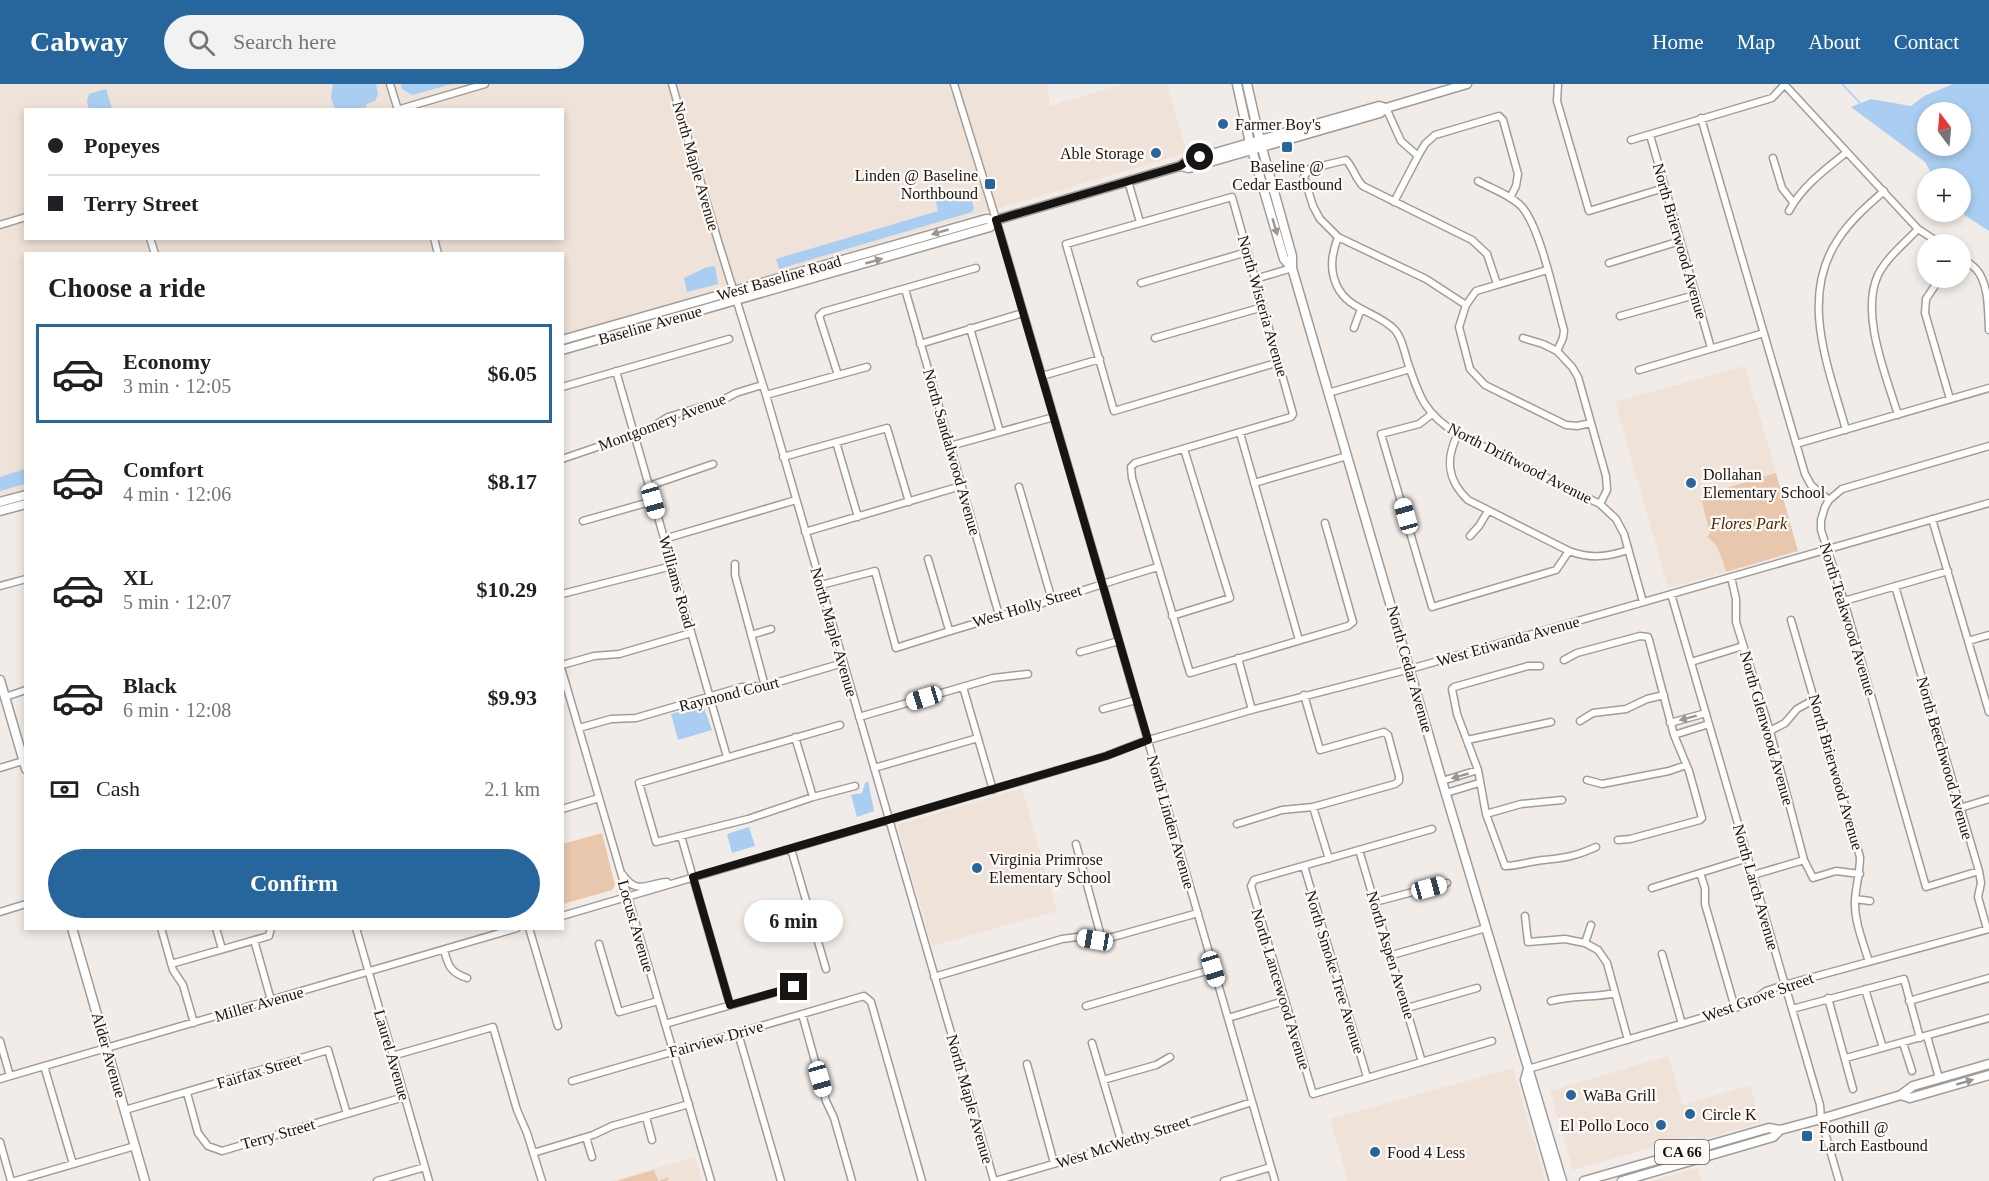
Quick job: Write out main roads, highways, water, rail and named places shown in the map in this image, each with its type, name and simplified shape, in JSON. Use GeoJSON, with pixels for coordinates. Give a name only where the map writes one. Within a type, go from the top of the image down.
{"type":"FeatureCollection","features":[{"type":"Feature","properties":{"kind":"main road","name":"North Cedar Avenue"},"geometry":{"type":"LineString","coordinates":[[1237,84],[1251,147],[1284,260],[1292,268]]}},
{"type":"Feature","properties":{"kind":"main road","name":"North Cedar Avenue"},"geometry":{"type":"LineString","coordinates":[[1247,84],[1292,256],[1292,268],[1562,1181]]}},
{"type":"Feature","properties":{"kind":"main road","name":"West Baseline Road"},"geometry":{"type":"LineString","coordinates":[[564,339],[990,227],[996,220],[1180,166],[1187,161],[1251,147],[1379,106],[1386,108],[1451,86],[1467,84]]}},
{"type":"Feature","properties":{"kind":"main road","name":"Baseline Avenue"},"geometry":{"type":"LineString","coordinates":[[564,349],[735,296]]}},
{"type":"Feature","properties":{"kind":"main road"},"geometry":{"type":"LineString","coordinates":[[0,502],[24,496]]}},
{"type":"Feature","properties":{"kind":"main road"},"geometry":{"type":"LineString","coordinates":[[0,511],[24,505]]}},
{"type":"Feature","properties":{"kind":"main road"},"geometry":{"type":"LineString","coordinates":[[0,680],[24,765]]}},
{"type":"Feature","properties":{"kind":"main road","name":"Alder Avenue"},"geometry":{"type":"LineString","coordinates":[[73,930],[145,1181]]}},
{"type":"Feature","properties":{"kind":"main road"},"geometry":{"type":"LineString","coordinates":[[1622,1181],[1773,1137],[1780,1130],[1901,1095],[1913,1086],[1989,1064]]}},
{"type":"Feature","properties":{"kind":"main road","name":"North Cedar Avenue"},"geometry":{"type":"LineString","coordinates":[[1528,1069],[1525,1080],[1554,1181]]}},
{"type":"Feature","properties":{"kind":"main road"},"geometry":{"type":"LineString","coordinates":[[1901,1095],[1910,1098],[1989,1075]]}},
{"type":"Feature","properties":{"kind":"main road"},"geometry":{"type":"LineString","coordinates":[[1529,1094],[1534,1099],[1539,1117],[1543,1117]]}},
{"type":"Feature","properties":{"kind":"main road","name":"CA 66"},"geometry":{"type":"LineString","coordinates":[[1584,1181],[1760,1130],[1769,1128],[1780,1130]]}},
{"type":"Feature","properties":{"kind":"main road"},"geometry":{"type":"LineString","coordinates":[[1714,1154],[1720,1148],[1759,1136],[1760,1130]]}},
{"type":"Feature","properties":{"kind":"main road"},"geometry":{"type":"LineString","coordinates":[[1650,1173],[1660,1165],[1685,1158],[1689,1155],[1690,1150]]}},
{"type":"Feature","properties":{"kind":"water"},"geometry":{"type":"Polygon","coordinates":[[[333,84],[376,84],[378,94],[375,101],[362,108],[335,108],[331,98],[333,84]]]}},
{"type":"Feature","properties":{"kind":"water"},"geometry":{"type":"Polygon","coordinates":[[[401,84],[452,84],[412,95],[402,89],[401,84]]]}},
{"type":"Feature","properties":{"kind":"water"},"geometry":{"type":"Polygon","coordinates":[[[1953,84],[1989,84],[1989,231],[1971,219],[1971,168],[1928,168],[1925,162],[1851,107],[1871,99],[1911,106],[1924,96],[1953,84]]]}},
{"type":"Feature","properties":{"kind":"water"},"geometry":{"type":"Polygon","coordinates":[[[106,89],[112,108],[89,108],[87,101],[89,94],[106,89]]]}},
{"type":"Feature","properties":{"kind":"water"},"geometry":{"type":"Polygon","coordinates":[[[969,192],[974,208],[972,212],[779,269],[776,259],[938,211],[935,199],[969,192]]]}},
{"type":"Feature","properties":{"kind":"water"},"geometry":{"type":"Polygon","coordinates":[[[715,266],[718,284],[687,292],[684,278],[707,267],[715,266]]]}},
{"type":"Feature","properties":{"kind":"water"},"geometry":{"type":"Polygon","coordinates":[[[24,469],[24,484],[0,491],[0,477],[24,469]]]}},
{"type":"Feature","properties":{"kind":"water"},"geometry":{"type":"Polygon","coordinates":[[[703,705],[712,730],[678,740],[671,714],[703,705]]]}},
{"type":"Feature","properties":{"kind":"water"},"geometry":{"type":"Polygon","coordinates":[[[868,781],[874,811],[857,817],[851,795],[862,793],[868,781]]]}},
{"type":"Feature","properties":{"kind":"water"},"geometry":{"type":"Polygon","coordinates":[[[749,827],[755,846],[732,853],[727,834],[749,827]]]}},
{"type":"Feature","properties":{"kind":"waterway"},"geometry":{"type":"LineString","coordinates":[[1842,84],[1860,103]]}},
{"type":"Feature","properties":{"kind":"place","name":"Farmer Boy's"},"geometry":{"type":"Point","coordinates":[1223,124]}},
{"type":"Feature","properties":{"kind":"place","name":"Baseline @ Cedar Eastbound"},"geometry":{"type":"Point","coordinates":[1287,147]}},
{"type":"Feature","properties":{"kind":"place","name":"Able Storage"},"geometry":{"type":"Point","coordinates":[1156,153]}},
{"type":"Feature","properties":{"kind":"place","name":"Linden @ Baseline Northbound"},"geometry":{"type":"Point","coordinates":[990,184]}},
{"type":"Feature","properties":{"kind":"place","name":"Dollahan Elementary School"},"geometry":{"type":"Point","coordinates":[1691,483]}},
{"type":"Feature","properties":{"kind":"place","name":"Virginia Primrose Elementary School"},"geometry":{"type":"Point","coordinates":[977,868]}},
{"type":"Feature","properties":{"kind":"place","name":"WaBa Grill"},"geometry":{"type":"Point","coordinates":[1571,1095]}},
{"type":"Feature","properties":{"kind":"place","name":"Circle K"},"geometry":{"type":"Point","coordinates":[1690,1114]}},
{"type":"Feature","properties":{"kind":"place","name":"El Pollo Loco"},"geometry":{"type":"Point","coordinates":[1661,1125]}},
{"type":"Feature","properties":{"kind":"place","name":"Foothill @ Larch Eastbound"},"geometry":{"type":"Point","coordinates":[1807,1136]}},
{"type":"Feature","properties":{"kind":"place","name":"Food 4 Less"},"geometry":{"type":"Point","coordinates":[1375,1152]}},
{"type":"Feature","properties":{"kind":"park label","name":"Flores Park"},"geometry":{"type":"Point","coordinates":[1749,523]}}]}
